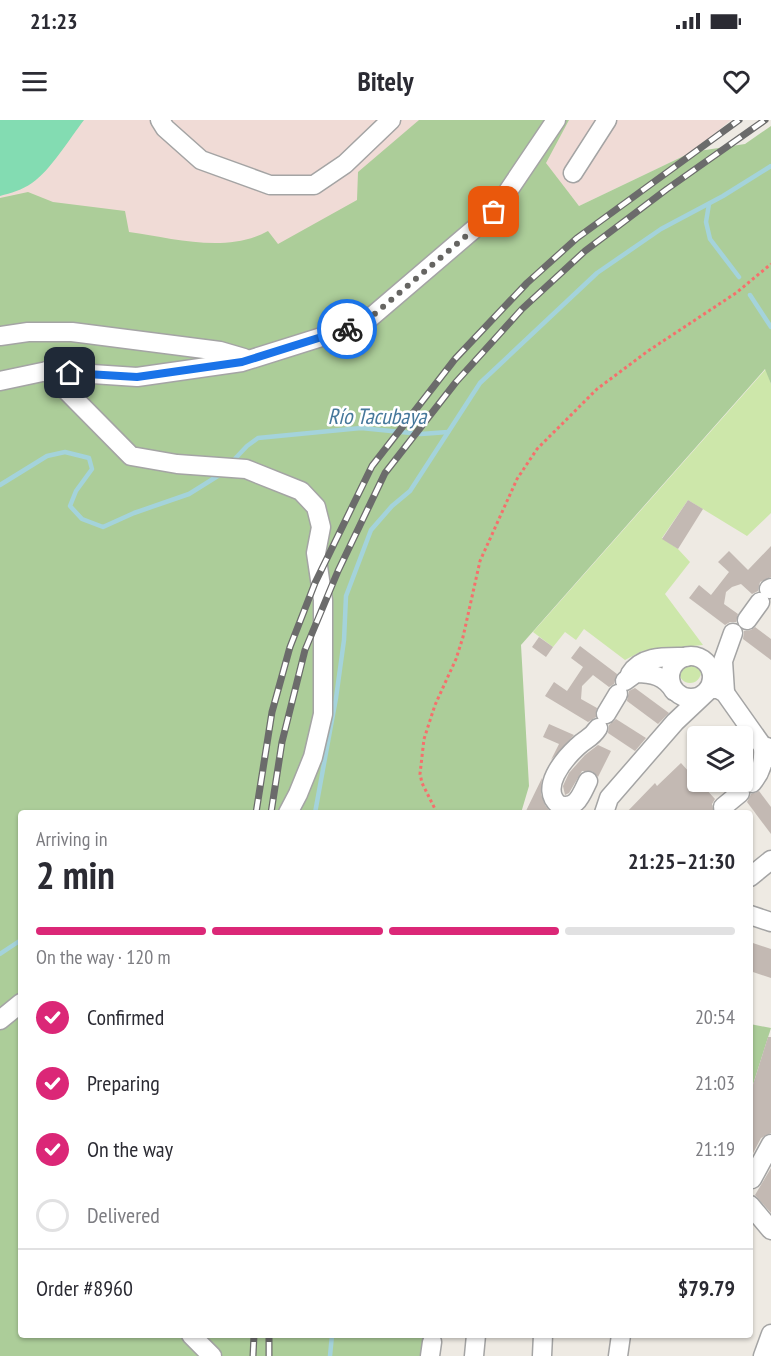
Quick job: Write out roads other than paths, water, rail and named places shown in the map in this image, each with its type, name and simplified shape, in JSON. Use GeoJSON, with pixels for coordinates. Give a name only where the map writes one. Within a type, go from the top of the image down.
{"type":"FeatureCollection","features":[{"type":"Feature","properties":{"kind":"street"},"geometry":{"type":"LineString","coordinates":[[160,120],[165,128],[201,160],[270,185],[314,185],[345,164],[391,120]]}},
{"type":"Feature","properties":{"kind":"street"},"geometry":{"type":"LineString","coordinates":[[0,381],[47,371],[137,377],[249,360],[363,324],[494,212],[556,120]]}},
{"type":"Feature","properties":{"kind":"street"},"geometry":{"type":"LineString","coordinates":[[573,173],[607,120]]}},
{"type":"Feature","properties":{"kind":"street"},"geometry":{"type":"LineString","coordinates":[[0,336],[38,331],[72,332],[219,351],[249,360]]}},
{"type":"Feature","properties":{"kind":"street"},"geometry":{"type":"LineString","coordinates":[[47,371],[131,456],[177,464],[246,469],[301,491],[316,507],[321,526],[316,553],[323,600],[323,714],[313,757],[290,810]]}},
{"type":"Feature","properties":{"kind":"street"},"geometry":{"type":"LineString","coordinates":[[747,620],[767,593]]}},
{"type":"Feature","properties":{"kind":"street"},"geometry":{"type":"LineString","coordinates":[[733,633],[723,661],[725,693],[714,688],[700,696],[685,698],[661,677],[647,673],[636,672],[626,681],[633,669],[648,659],[700,656],[711,652],[733,633]]}},
{"type":"Feature","properties":{"kind":"street"},"geometry":{"type":"LineString","coordinates":[[605,810],[609,798],[675,722],[706,692],[712,678],[707,664],[701,659],[690,656],[673,666],[670,673],[678,704],[675,722]]}},
{"type":"Feature","properties":{"kind":"street"},"geometry":{"type":"LineString","coordinates":[[710,672],[768,751],[762,768],[752,783],[771,781]]}},
{"type":"Feature","properties":{"kind":"street"},"geometry":{"type":"LineString","coordinates":[[588,781],[577,803],[573,805],[559,805],[552,797],[550,787],[561,766],[578,745],[591,738],[618,694]]}},
{"type":"Feature","properties":{"kind":"street"},"geometry":{"type":"LineString","coordinates":[[723,807],[740,793]]}},
{"type":"Feature","properties":{"kind":"street"},"geometry":{"type":"LineString","coordinates":[[753,875],[771,860]]}},
{"type":"Feature","properties":{"kind":"street"},"geometry":{"type":"LineString","coordinates":[[753,916],[771,922]]}},
{"type":"Feature","properties":{"kind":"street"},"geometry":{"type":"LineString","coordinates":[[0,1020],[18,1005]]}},
{"type":"Feature","properties":{"kind":"street"},"geometry":{"type":"LineString","coordinates":[[753,1177],[771,1144]]}},
{"type":"Feature","properties":{"kind":"street"},"geometry":{"type":"LineString","coordinates":[[753,1209],[771,1230]]}},
{"type":"Feature","properties":{"kind":"street"},"geometry":{"type":"LineString","coordinates":[[763,1356],[771,1334]]}},
{"type":"Feature","properties":{"kind":"street"},"geometry":{"type":"LineString","coordinates":[[194,1338],[212,1356]]}},
{"type":"Feature","properties":{"kind":"street"},"geometry":{"type":"LineString","coordinates":[[474,1356],[476,1338]]}},
{"type":"Feature","properties":{"kind":"street"},"geometry":{"type":"LineString","coordinates":[[542,1356],[543,1338]]}},
{"type":"Feature","properties":{"kind":"street"},"geometry":{"type":"LineString","coordinates":[[618,1356],[621,1338]]}},
{"type":"Feature","properties":{"kind":"waterway","name":"Río Tacubaya"},"geometry":{"type":"LineString","coordinates":[[316,810],[336,698],[344,640],[346,596],[371,530],[392,506],[410,491],[480,383],[597,273],[661,229],[723,196],[771,166]]}},
{"type":"Feature","properties":{"kind":"waterway"},"geometry":{"type":"LineString","coordinates":[[709,204],[706,222],[710,239],[739,277]]}},
{"type":"Feature","properties":{"kind":"waterway"},"geometry":{"type":"LineString","coordinates":[[750,295],[771,327]]}},
{"type":"Feature","properties":{"kind":"waterway","name":"Río Tacubaya"},"geometry":{"type":"LineString","coordinates":[[231,463],[258,438],[361,428],[421,434],[448,432]]}},
{"type":"Feature","properties":{"kind":"waterway","name":"Río Tacubaya"},"geometry":{"type":"LineString","coordinates":[[0,485],[47,456],[65,452],[89,458],[92,469],[76,491],[70,506],[82,519],[103,527],[134,513],[189,494],[221,474]]}},
{"type":"Feature","properties":{"kind":"waterway"},"geometry":{"type":"LineString","coordinates":[[0,954],[18,942]]}},
{"type":"Feature","properties":{"kind":"waterway"},"geometry":{"type":"LineString","coordinates":[[330,1356],[332,1338]]}},
{"type":"Feature","properties":{"kind":"railway"},"geometry":{"type":"LineString","coordinates":[[256,810],[272,712],[290,647],[315,583],[372,466],[455,359],[527,283],[577,238],[739,120]]}},
{"type":"Feature","properties":{"kind":"railway"},"geometry":{"type":"LineString","coordinates":[[271,810],[282,742],[305,650],[338,571],[385,473],[456,382],[522,309],[585,251],[667,189],[765,120]]}},
{"type":"Feature","properties":{"kind":"railway"},"geometry":{"type":"LineString","coordinates":[[253,1356],[254,1338]]}},
{"type":"Feature","properties":{"kind":"railway"},"geometry":{"type":"LineString","coordinates":[[269,1338],[269,1356]]}}]}
